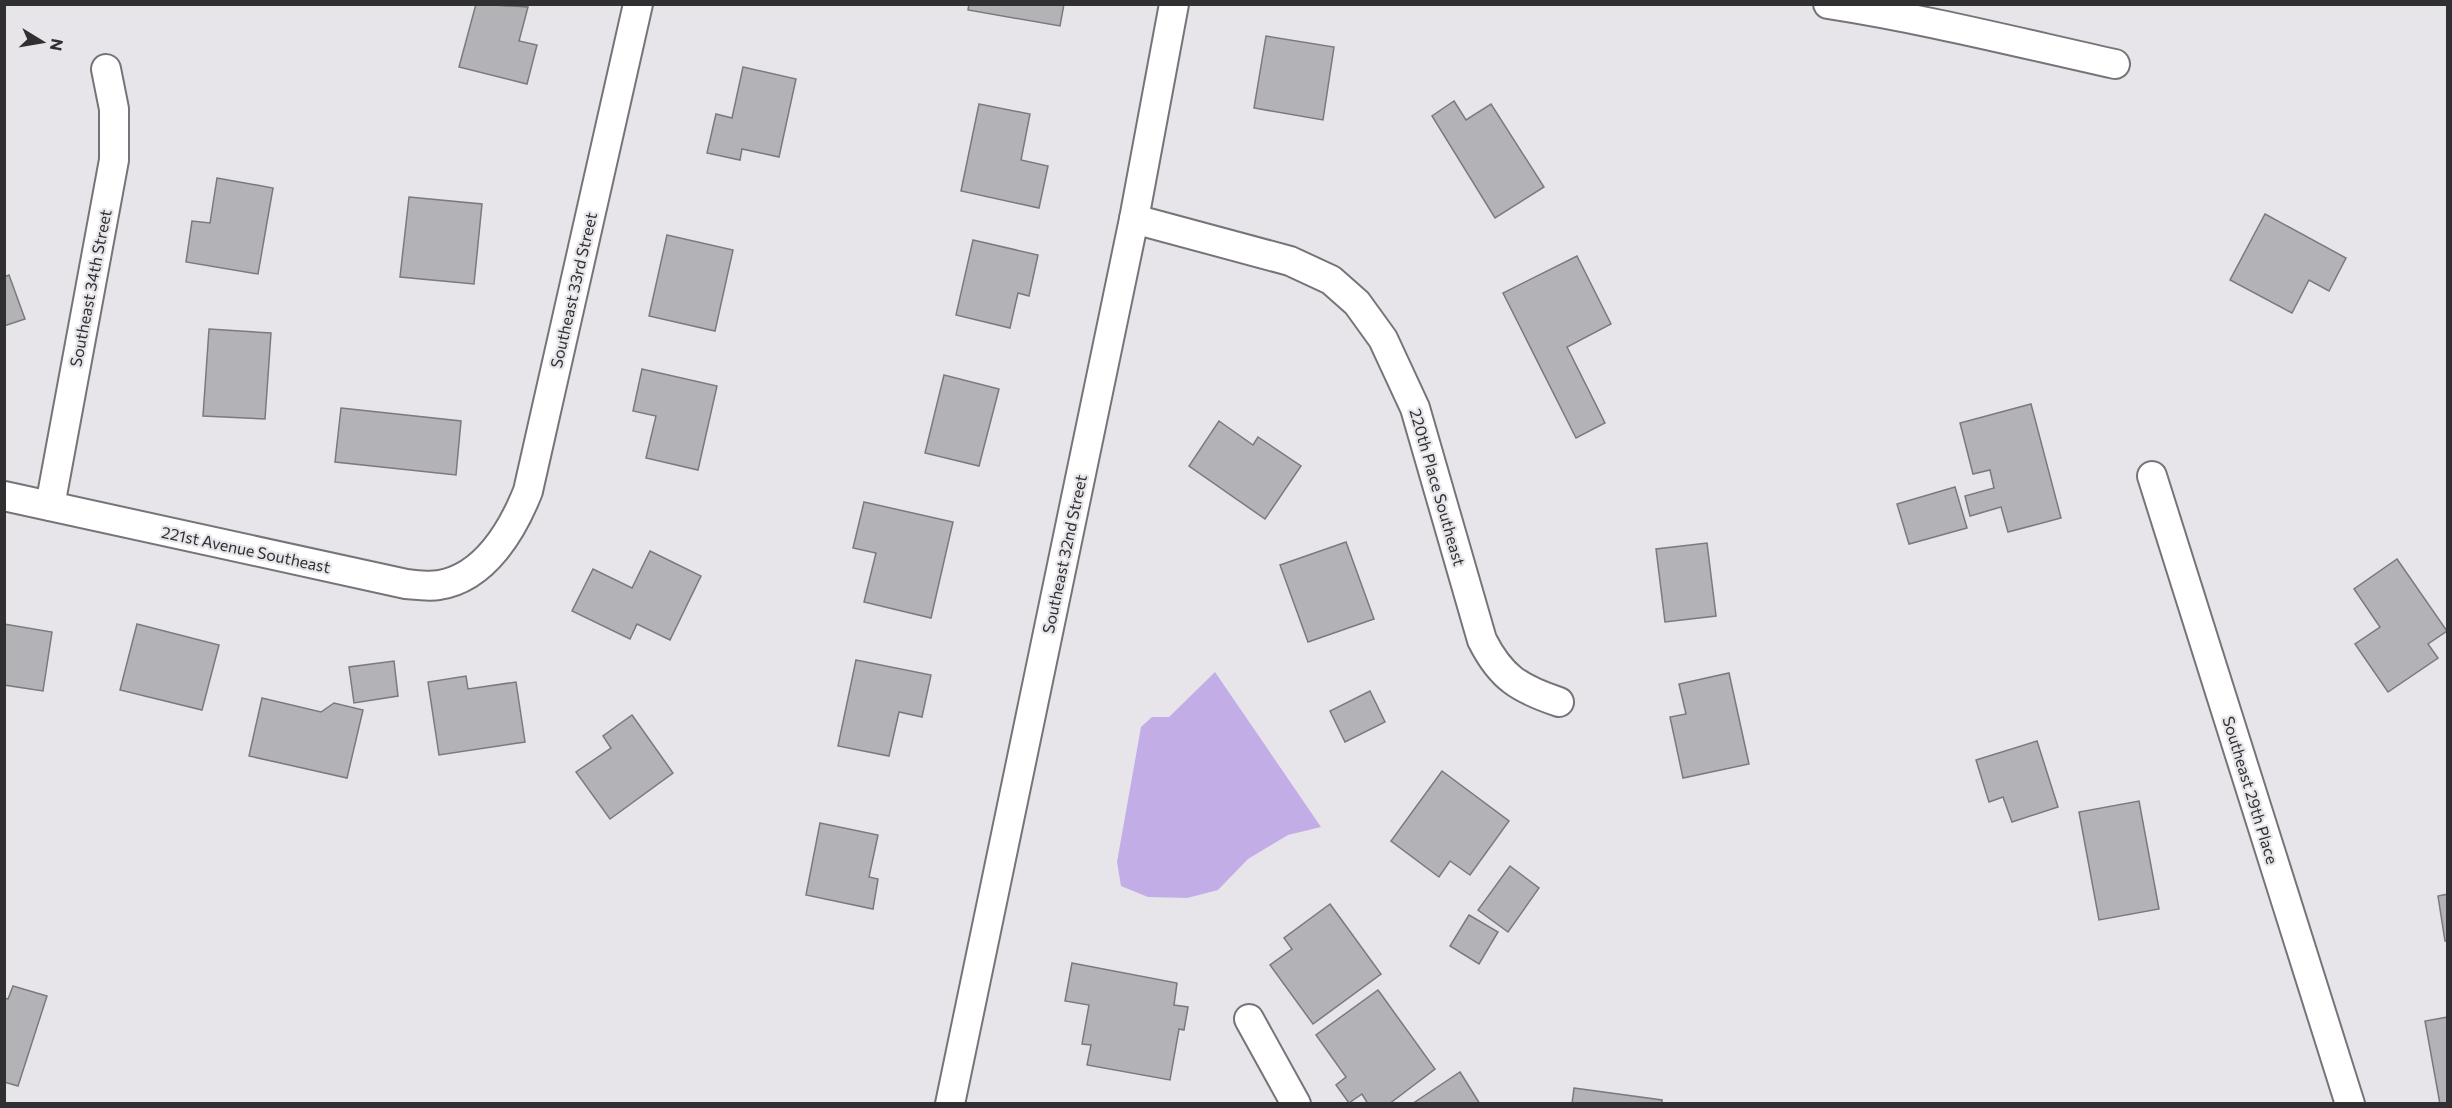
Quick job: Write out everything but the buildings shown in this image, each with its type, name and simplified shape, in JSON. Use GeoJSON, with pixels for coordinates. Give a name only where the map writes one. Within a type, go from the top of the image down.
{"type":"FeatureCollection","features":[{"type":"Feature","properties":{"kind":"street","name":"Southeast 33rd Street"},"geometry":{"type":"LineString","coordinates":[[482,562],[502,542],[517,518],[528,491],[638,4]]}},
{"type":"Feature","properties":{"kind":"street","name":"Southeast 32nd Street"},"geometry":{"type":"LineString","coordinates":[[950,1104],[1134,219],[1174,4]]}},
{"type":"Feature","properties":{"kind":"street"},"geometry":{"type":"LineString","coordinates":[[1828,4],[1912,11],[1980,35],[2115,64]]}},
{"type":"Feature","properties":{"kind":"street","name":"Southeast 34th Street"},"geometry":{"type":"LineString","coordinates":[[50,506],[114,160],[114,108],[106,69]]}},
{"type":"Feature","properties":{"kind":"street","name":"220th Place Southeast"},"geometry":{"type":"LineString","coordinates":[[1134,219],[1290,261],[1331,280],[1357,303],[1383,339],[1415,408],[1482,640],[1494,663],[1512,681],[1533,694],[1559,702]]}},
{"type":"Feature","properties":{"kind":"street","name":"Southeast 29th Place"},"geometry":{"type":"LineString","coordinates":[[2152,477],[2350,1104]]}},
{"type":"Feature","properties":{"kind":"street","name":"221st Avenue Southeast"},"geometry":{"type":"LineString","coordinates":[[4,496],[406,585],[439,585],[464,576],[482,562]]}},
{"type":"Feature","properties":{"kind":"street"},"geometry":{"type":"LineString","coordinates":[[1249,1019],[1296,1104]]}},
{"type":"Feature","properties":{"kind":"shaded area"},"geometry":{"type":"Polygon","coordinates":[[[1215,672],[1321,827],[1288,835],[1248,859],[1218,890],[1187,898],[1148,897],[1121,886],[1117,862],[1141,727],[1152,717],[1169,717],[1215,672]]]}}]}
